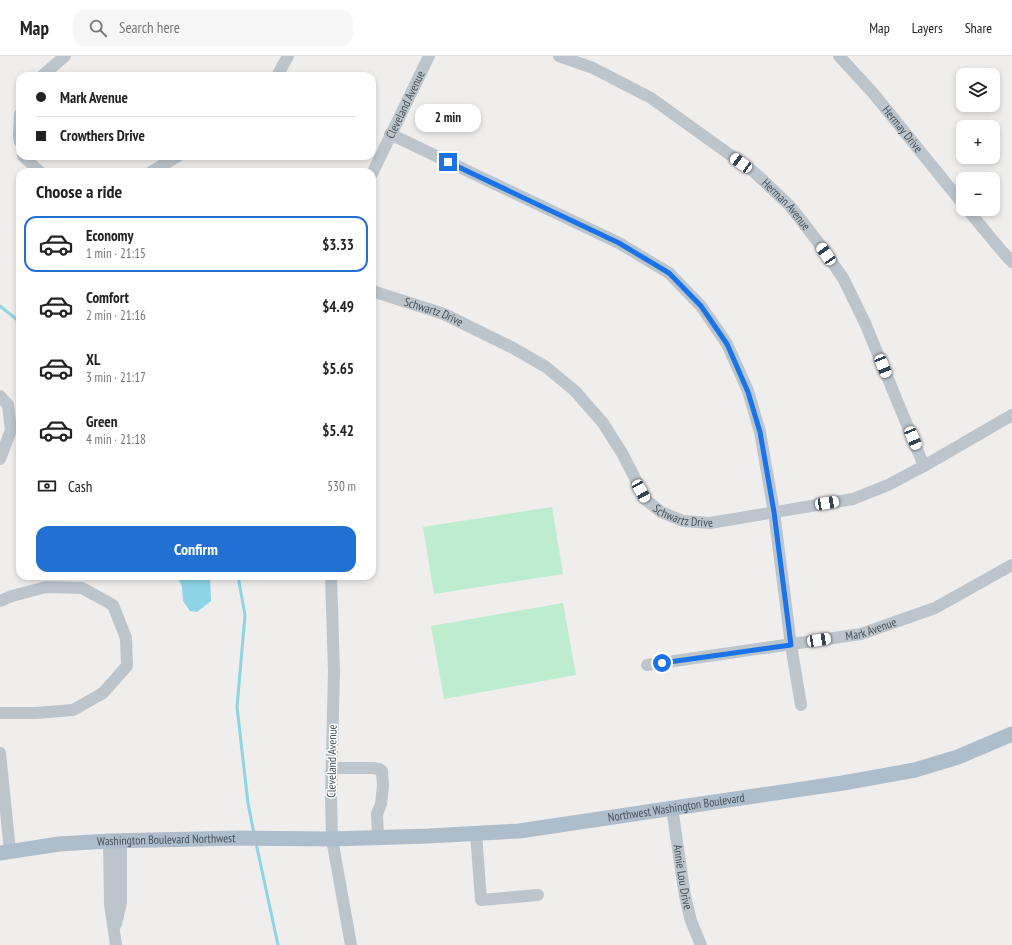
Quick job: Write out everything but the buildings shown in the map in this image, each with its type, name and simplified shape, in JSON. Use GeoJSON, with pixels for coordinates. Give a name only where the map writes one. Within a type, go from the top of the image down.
{"type":"FeatureCollection","features":[{"type":"Feature","properties":{"kind":"main road","name":"Northwest Washington Boulevard"},"geometry":{"type":"LineString","coordinates":[[332,839],[519,830],[843,783],[915,770],[958,757],[1012,734]]}},
{"type":"Feature","properties":{"kind":"main road","name":"Washington Boulevard Northwest"},"geometry":{"type":"LineString","coordinates":[[5,852],[59,844],[115,841],[240,838],[332,839]]}},
{"type":"Feature","properties":{"kind":"street"},"geometry":{"type":"LineString","coordinates":[[47,72],[65,56]]}},
{"type":"Feature","properties":{"kind":"street"},"geometry":{"type":"LineString","coordinates":[[279,72],[288,56]]}},
{"type":"Feature","properties":{"kind":"street","name":"Cleveland Avenue"},"geometry":{"type":"LineString","coordinates":[[375,168],[429,56]]}},
{"type":"Feature","properties":{"kind":"street","name":"Herman Avenue"},"geometry":{"type":"LineString","coordinates":[[559,56],[593,68],[651,98],[754,172],[790,206],[818,242],[843,278],[865,323],[924,466]]}},
{"type":"Feature","properties":{"kind":"street","name":"Hermay Drive"},"geometry":{"type":"LineString","coordinates":[[839,56],[873,93],[956,195]]}},
{"type":"Feature","properties":{"kind":"street"},"geometry":{"type":"LineString","coordinates":[[390,134],[619,243],[669,273],[701,306],[727,344],[748,392],[760,432],[774,512],[791,645],[801,705]]}},
{"type":"Feature","properties":{"kind":"street"},"geometry":{"type":"LineString","coordinates":[[27,160],[36,168]]}},
{"type":"Feature","properties":{"kind":"street"},"geometry":{"type":"LineString","coordinates":[[158,168],[172,160]]}},
{"type":"Feature","properties":{"kind":"street"},"geometry":{"type":"LineString","coordinates":[[973,216],[1012,262]]}},
{"type":"Feature","properties":{"kind":"street","name":"Schwartz Drive"},"geometry":{"type":"LineString","coordinates":[[376,292],[444,314],[513,348],[546,368],[575,391],[603,422],[622,453],[646,500],[661,512],[683,521],[710,523],[853,499],[888,485],[924,466],[1012,415]]}},
{"type":"Feature","properties":{"kind":"street"},"geometry":{"type":"LineString","coordinates":[[0,396],[8,405],[11,430],[0,460]]}},
{"type":"Feature","properties":{"kind":"street","name":"Mark Avenue"},"geometry":{"type":"LineString","coordinates":[[647,665],[861,634],[936,608],[1012,565]]}},
{"type":"Feature","properties":{"kind":"street","name":"Cleveland Avenue"},"geometry":{"type":"LineString","coordinates":[[331,580],[334,671],[332,839],[351,945]]}},
{"type":"Feature","properties":{"kind":"street"},"geometry":{"type":"LineString","coordinates":[[0,601],[12,596],[46,587],[82,588],[113,605],[126,638],[127,666],[103,693],[73,710],[36,713],[0,712]]}},
{"type":"Feature","properties":{"kind":"street"},"geometry":{"type":"LineString","coordinates":[[0,753],[5,852]]}},
{"type":"Feature","properties":{"kind":"street"},"geometry":{"type":"LineString","coordinates":[[332,768],[373,768],[382,771],[383,786],[378,814],[378,837]]}},
{"type":"Feature","properties":{"kind":"street","name":"Annie Lou Drive"},"geometry":{"type":"LineString","coordinates":[[672,808],[685,896],[691,921],[701,945]]}},
{"type":"Feature","properties":{"kind":"street"},"geometry":{"type":"LineString","coordinates":[[476,833],[481,900],[538,895]]}},
{"type":"Feature","properties":{"kind":"street"},"geometry":{"type":"LineString","coordinates":[[115,841],[110,904],[116,945]]}},
{"type":"Feature","properties":{"kind":"green space"},"geometry":{"type":"Polygon","coordinates":[[[552,507],[563,574],[434,594],[423,527],[552,507]]]}},
{"type":"Feature","properties":{"kind":"green space"},"geometry":{"type":"Polygon","coordinates":[[[563,603],[576,675],[444,699],[431,626],[563,603]]]}},
{"type":"Feature","properties":{"kind":"water"},"geometry":{"type":"Polygon","coordinates":[[[179,580],[210,580],[211,601],[197,612],[190,611],[183,601],[182,586],[179,580]]]}},
{"type":"Feature","properties":{"kind":"waterway"},"geometry":{"type":"LineString","coordinates":[[0,306],[16,319]]}},
{"type":"Feature","properties":{"kind":"waterway"},"geometry":{"type":"LineString","coordinates":[[239,580],[245,615],[237,707],[248,803],[254,834]]}},
{"type":"Feature","properties":{"kind":"waterway"},"geometry":{"type":"LineString","coordinates":[[256,843],[278,945]]}},
{"type":"Feature","properties":{"kind":"route"},"geometry":{"type":"LineString","coordinates":[[448,162],[619,243],[669,273],[701,306],[727,344],[748,392],[760,432],[774,512],[791,645],[662,663]]}}]}
